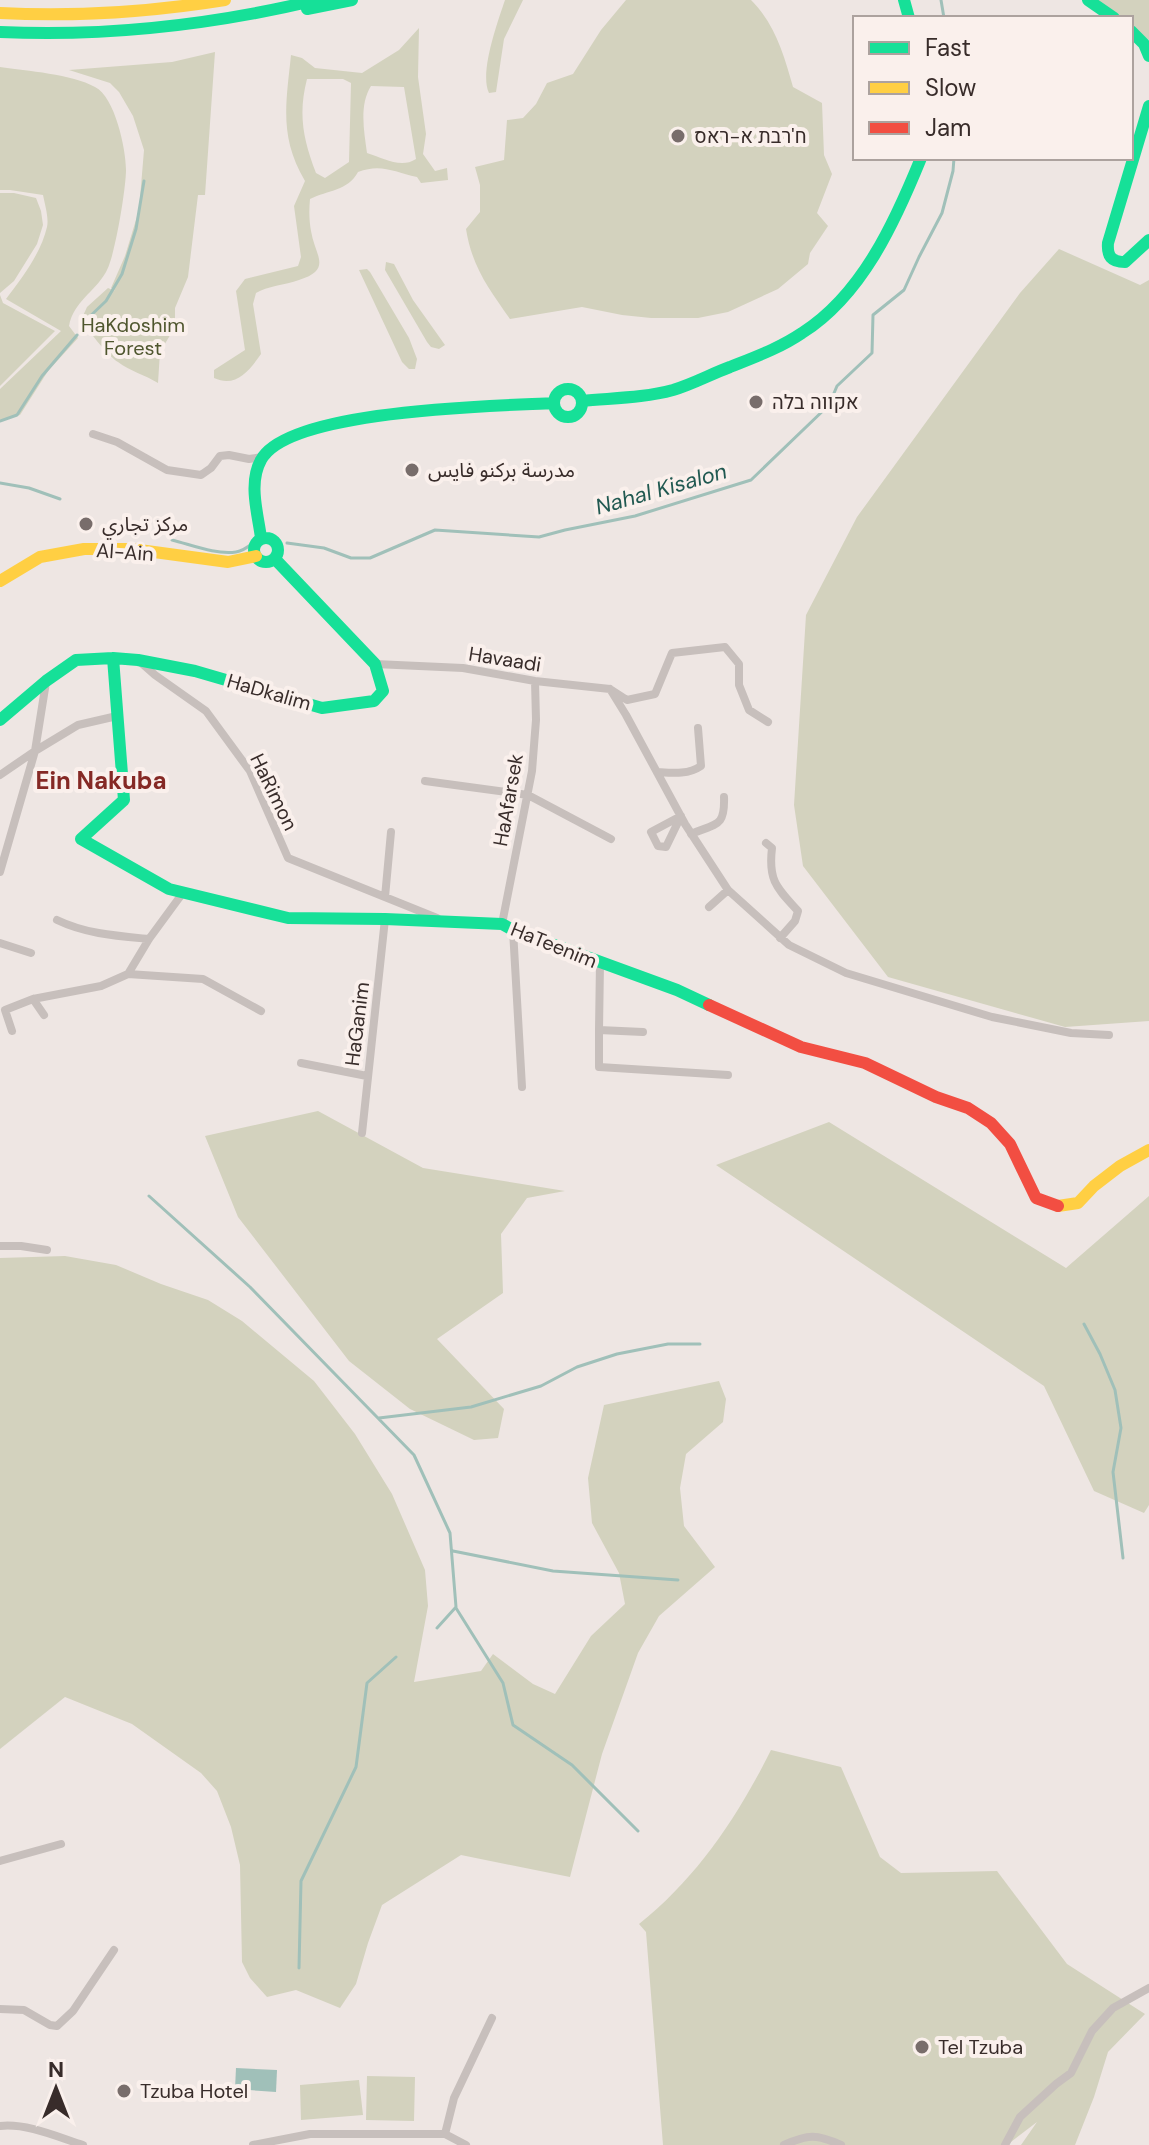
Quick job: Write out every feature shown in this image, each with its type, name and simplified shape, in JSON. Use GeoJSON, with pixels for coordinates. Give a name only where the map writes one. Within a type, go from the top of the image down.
{"type":"FeatureCollection","features":[{"type":"Feature","properties":{"kind":"main road"},"geometry":{"type":"LineString","coordinates":[[0,13],[121,12],[225,0]]}},
{"type":"Feature","properties":{"kind":"main road"},"geometry":{"type":"LineString","coordinates":[[203,24],[317,0]]}},
{"type":"Feature","properties":{"kind":"main road"},"geometry":{"type":"LineString","coordinates":[[0,32],[82,34],[149,30],[352,0]]}},
{"type":"Feature","properties":{"kind":"main road"},"geometry":{"type":"LineString","coordinates":[[1088,0],[1111,16]]}},
{"type":"Feature","properties":{"kind":"main road"},"geometry":{"type":"LineString","coordinates":[[1133,33],[1144,44],[1149,56]]}},
{"type":"Feature","properties":{"kind":"main road"},"geometry":{"type":"LineString","coordinates":[[1133,159],[1149,106]]}},
{"type":"Feature","properties":{"kind":"main road"},"geometry":{"type":"LineString","coordinates":[[582,401],[671,391],[777,347],[811,328],[837,304],[871,258],[892,222],[920,160]]}},
{"type":"Feature","properties":{"kind":"main road"},"geometry":{"type":"LineString","coordinates":[[1133,160],[1107,252],[1117,262],[1125,262],[1149,240]]}},
{"type":"Feature","properties":{"kind":"main road"},"geometry":{"type":"LineString","coordinates":[[569,389],[577,392],[582,401],[579,413],[570,417],[560,415],[554,407],[560,392],[569,389]]}},
{"type":"Feature","properties":{"kind":"main road"},"geometry":{"type":"LineString","coordinates":[[261,538],[270,538],[276,543],[278,551],[275,559],[267,562],[256,556],[254,546],[261,538],[256,472],[262,457],[273,446],[296,434],[411,412],[554,403]]}},
{"type":"Feature","properties":{"kind":"main road","name":"Al-Ain"},"geometry":{"type":"LineString","coordinates":[[0,581],[40,557],[84,549],[132,549],[228,562],[256,556]]}},
{"type":"Feature","properties":{"kind":"main road"},"geometry":{"type":"LineString","coordinates":[[275,559],[375,664]]}},
{"type":"Feature","properties":{"kind":"main road","name":"HaTeenim"},"geometry":{"type":"LineString","coordinates":[[113,658],[124,800],[81,839],[169,889],[288,918],[385,919],[507,927],[677,990],[801,1047],[865,1063],[936,1097],[968,1108],[991,1123],[1010,1144],[1036,1198],[1051,1205],[1062,1207],[1078,1203],[1120,1166],[1149,1150]]}},
{"type":"Feature","properties":{"kind":"main road","name":"HaDkalim"},"geometry":{"type":"LineString","coordinates":[[0,720],[76,660],[138,660],[195,671],[322,708],[374,701],[383,691],[375,664]]}},
{"type":"Feature","properties":{"kind":"street"},"geometry":{"type":"LineString","coordinates":[[93,434],[117,442],[167,470],[201,475],[220,456],[262,457]]}},
{"type":"Feature","properties":{"kind":"street","name":"Havaadi"},"geometry":{"type":"LineString","coordinates":[[375,664],[463,668],[535,681],[610,689],[627,700],[655,694],[672,653],[725,647],[739,664],[739,685],[749,710],[768,722]]}},
{"type":"Feature","properties":{"kind":"street","name":"HaRimon"},"geometry":{"type":"LineString","coordinates":[[138,660],[206,711],[250,771],[288,858],[447,922]]}},
{"type":"Feature","properties":{"kind":"street"},"geometry":{"type":"LineString","coordinates":[[0,872],[35,751],[46,681]]}},
{"type":"Feature","properties":{"kind":"street","name":"HaAfarsek"},"geometry":{"type":"LineString","coordinates":[[522,1087],[507,927],[528,795],[536,720],[535,681]]}},
{"type":"Feature","properties":{"kind":"street"},"geometry":{"type":"LineString","coordinates":[[610,689],[691,834],[728,890],[789,945],[846,973],[992,1017],[1071,1033],[1109,1035]]}},
{"type":"Feature","properties":{"kind":"street"},"geometry":{"type":"LineString","coordinates":[[0,775],[78,725],[117,716]]}},
{"type":"Feature","properties":{"kind":"street"},"geometry":{"type":"LineString","coordinates":[[657,772],[694,771],[701,766],[698,728]]}},
{"type":"Feature","properties":{"kind":"street"},"geometry":{"type":"LineString","coordinates":[[425,781],[528,795],[611,839]]}},
{"type":"Feature","properties":{"kind":"street"},"geometry":{"type":"LineString","coordinates":[[691,834],[720,822],[725,815],[724,797]]}},
{"type":"Feature","properties":{"kind":"street"},"geometry":{"type":"LineString","coordinates":[[385,897],[391,832]]}},
{"type":"Feature","properties":{"kind":"street"},"geometry":{"type":"LineString","coordinates":[[766,843],[772,848],[771,873],[777,887],[798,911],[795,921],[780,938]]}},
{"type":"Feature","properties":{"kind":"street"},"geometry":{"type":"LineString","coordinates":[[709,907],[728,890]]}},
{"type":"Feature","properties":{"kind":"street"},"geometry":{"type":"LineString","coordinates":[[128,974],[182,894]]}},
{"type":"Feature","properties":{"kind":"street","name":"HaGanim"},"geometry":{"type":"LineString","coordinates":[[362,1133],[385,919]]}},
{"type":"Feature","properties":{"kind":"street"},"geometry":{"type":"LineString","coordinates":[[57,920],[73,928],[149,939]]}},
{"type":"Feature","properties":{"kind":"street"},"geometry":{"type":"LineString","coordinates":[[0,943],[31,953]]}},
{"type":"Feature","properties":{"kind":"street"},"geometry":{"type":"LineString","coordinates":[[600,963],[599,1067],[728,1075]]}},
{"type":"Feature","properties":{"kind":"street"},"geometry":{"type":"LineString","coordinates":[[12,1031],[5,1010],[51,994],[101,986],[128,974],[203,979],[261,1011]]}},
{"type":"Feature","properties":{"kind":"street"},"geometry":{"type":"LineString","coordinates":[[33,999],[44,1015]]}},
{"type":"Feature","properties":{"kind":"street"},"geometry":{"type":"LineString","coordinates":[[599,1030],[643,1032]]}},
{"type":"Feature","properties":{"kind":"street"},"geometry":{"type":"LineString","coordinates":[[301,1063],[367,1076]]}},
{"type":"Feature","properties":{"kind":"street"},"geometry":{"type":"LineString","coordinates":[[0,1246],[47,1250]]}},
{"type":"Feature","properties":{"kind":"street"},"geometry":{"type":"LineString","coordinates":[[0,1861],[61,1844]]}},
{"type":"Feature","properties":{"kind":"street"},"geometry":{"type":"LineString","coordinates":[[0,2009],[24,2010],[57,2026],[73,2011],[114,1950]]}},
{"type":"Feature","properties":{"kind":"street"},"geometry":{"type":"LineString","coordinates":[[1005,2145],[1020,2117],[1071,2073],[1092,2031],[1113,2008],[1149,1988]]}},
{"type":"Feature","properties":{"kind":"street"},"geometry":{"type":"LineString","coordinates":[[445,2134],[454,2098],[492,2018]]}},
{"type":"Feature","properties":{"kind":"street"},"geometry":{"type":"LineString","coordinates":[[0,2126],[44,2132],[83,2145]]}},
{"type":"Feature","properties":{"kind":"street"},"geometry":{"type":"LineString","coordinates":[[253,2145],[310,2134],[445,2134],[466,2145]]}},
{"type":"Feature","properties":{"kind":"street"},"geometry":{"type":"LineString","coordinates":[[784,2145],[809,2135],[822,2136],[841,2145]]}},
{"type":"Feature","properties":{"kind":"green space"},"geometry":{"type":"Polygon","coordinates":[[[505,0],[523,0],[504,39],[496,92],[489,93],[488,60],[505,0]]]}},
{"type":"Feature","properties":{"kind":"green space"},"geometry":{"type":"Polygon","coordinates":[[[626,0],[751,0],[772,30],[793,87],[822,103],[824,155],[832,174],[817,213],[828,226],[810,253],[808,264],[778,289],[728,312],[698,318],[651,318],[582,307],[510,319],[482,277],[469,243],[466,229],[480,212],[480,185],[475,167],[504,160],[507,120],[523,118],[536,104],[547,83],[573,74],[601,30],[626,0]]]}},
{"type":"Feature","properties":{"kind":"green space"},"geometry":{"type":"Polygon","coordinates":[[[1096,0],[1149,0],[1149,40],[1133,28],[1133,16],[1117,16],[1096,0]]]}},
{"type":"Feature","properties":{"kind":"green space"},"geometry":{"type":"Polygon","coordinates":[[[419,28],[418,77],[426,134],[423,154],[435,171],[447,168],[448,180],[421,183],[417,177],[388,169],[366,169],[358,172],[343,187],[310,199],[310,227],[319,266],[309,276],[256,293],[253,304],[261,354],[241,376],[229,381],[214,378],[214,370],[245,350],[236,291],[245,279],[298,266],[301,257],[294,206],[305,181],[291,150],[286,120],[291,55],[302,58],[315,68],[362,73],[399,50],[419,28]],[[307,79],[302,115],[305,138],[316,173],[325,178],[349,162],[351,83],[343,79],[307,79]],[[371,86],[364,110],[367,153],[398,163],[416,159],[404,87],[371,86]]]}},
{"type":"Feature","properties":{"kind":"green space","name":"HaKdoshim Forest"},"geometry":{"type":"Polygon","coordinates":[[[215,52],[205,195],[198,195],[188,277],[175,308],[175,327],[160,352],[158,383],[114,359],[92,335],[82,318],[87,307],[108,288],[115,291],[111,288],[139,210],[144,150],[133,116],[119,92],[110,83],[69,70],[172,62],[215,52]]]}},
{"type":"Feature","properties":{"kind":"green space"},"geometry":{"type":"Polygon","coordinates":[[[0,67],[74,79],[95,87],[114,112],[126,170],[109,264],[101,279],[75,310],[69,326],[78,338],[48,371],[20,415],[0,420],[0,389],[61,331],[6,299],[36,256],[48,220],[43,195],[0,190],[0,67]]]}},
{"type":"Feature","properties":{"kind":"green space"},"geometry":{"type":"Polygon","coordinates":[[[0,193],[36,198],[43,225],[37,244],[14,281],[0,293],[0,193]]]}},
{"type":"Feature","properties":{"kind":"green space"},"geometry":{"type":"Polygon","coordinates":[[[1059,249],[1140,285],[1149,280],[1149,1021],[1065,1027],[888,977],[803,866],[794,805],[806,615],[857,517],[1020,293],[1059,249]]]}},
{"type":"Feature","properties":{"kind":"green space"},"geometry":{"type":"Polygon","coordinates":[[[386,262],[394,264],[413,300],[445,345],[439,349],[427,342],[385,270],[386,262]]]}},
{"type":"Feature","properties":{"kind":"green space"},"geometry":{"type":"Polygon","coordinates":[[[367,269],[409,338],[417,359],[415,369],[409,369],[402,362],[359,270],[367,269]]]}},
{"type":"Feature","properties":{"kind":"green space"},"geometry":{"type":"Polygon","coordinates":[[[0,295],[3,303],[55,331],[0,386],[0,295]]]}},
{"type":"Feature","properties":{"kind":"green space"},"geometry":{"type":"Polygon","coordinates":[[[318,1111],[423,1168],[565,1191],[527,1198],[501,1234],[503,1293],[437,1339],[504,1409],[498,1438],[474,1440],[410,1409],[349,1361],[238,1217],[205,1136],[318,1111]]]}},
{"type":"Feature","properties":{"kind":"green space"},"geometry":{"type":"Polygon","coordinates":[[[829,1122],[1066,1268],[1149,1196],[1149,1505],[1144,1513],[1094,1491],[1044,1386],[716,1165],[829,1122]]]}},
{"type":"Feature","properties":{"kind":"green space"},"geometry":{"type":"Polygon","coordinates":[[[65,1256],[116,1265],[208,1300],[242,1321],[314,1381],[355,1434],[392,1494],[425,1570],[428,1606],[414,1682],[481,1671],[493,1654],[533,1684],[555,1694],[591,1636],[625,1604],[619,1573],[592,1523],[588,1478],[604,1405],[719,1381],[726,1399],[723,1422],[686,1454],[680,1488],[684,1526],[715,1567],[659,1616],[638,1653],[602,1754],[570,1877],[461,1855],[382,1905],[356,1984],[340,2008],[296,1990],[267,1997],[250,1978],[242,1962],[240,1865],[231,1827],[217,1791],[201,1773],[132,1724],[65,1697],[0,1749],[0,1258],[65,1256]]]}},
{"type":"Feature","properties":{"kind":"green space"},"geometry":{"type":"Polygon","coordinates":[[[771,1750],[841,1767],[880,1857],[901,1873],[997,1871],[1067,1964],[1145,2014],[1108,2052],[1075,2145],[1021,2145],[1037,2122],[1007,2145],[663,2145],[646,1932],[639,1924],[698,1866],[745,1799],[771,1750]]]}},
{"type":"Feature","properties":{"kind":"green space"},"geometry":{"type":"Polygon","coordinates":[[[367,2076],[415,2077],[414,2121],[366,2120],[367,2076]]]}},
{"type":"Feature","properties":{"kind":"green space"},"geometry":{"type":"Polygon","coordinates":[[[359,2080],[363,2115],[301,2120],[300,2085],[359,2080]]]}},
{"type":"Feature","properties":{"kind":"water"},"geometry":{"type":"Polygon","coordinates":[[[236,2068],[277,2070],[276,2092],[235,2089],[236,2068]]]}},
{"type":"Feature","properties":{"kind":"waterway","name":"Nahal Kisalon"},"geometry":{"type":"LineString","coordinates":[[941,0],[944,16]]}},
{"type":"Feature","properties":{"kind":"waterway","name":"Nahal Kisalon"},"geometry":{"type":"LineString","coordinates":[[287,543],[324,548],[351,558],[370,558],[435,530],[539,537],[635,516],[751,480],[829,405],[837,386],[872,353],[873,315],[904,290],[942,213],[954,160]]}},
{"type":"Feature","properties":{"kind":"waterway"},"geometry":{"type":"LineString","coordinates":[[85,321],[106,301],[122,274],[136,229],[144,181]]}},
{"type":"Feature","properties":{"kind":"waterway"},"geometry":{"type":"LineString","coordinates":[[0,421],[17,415],[42,376],[77,335]]}},
{"type":"Feature","properties":{"kind":"waterway","name":"Nahal Kisalon"},"geometry":{"type":"LineString","coordinates":[[0,483],[29,488],[60,499]]}},
{"type":"Feature","properties":{"kind":"waterway"},"geometry":{"type":"LineString","coordinates":[[172,540],[228,553],[241,551],[253,543]]}},
{"type":"Feature","properties":{"kind":"waterway"},"geometry":{"type":"LineString","coordinates":[[149,1196],[250,1287],[414,1455],[450,1533],[456,1607],[437,1628]]}},
{"type":"Feature","properties":{"kind":"waterway"},"geometry":{"type":"LineString","coordinates":[[1084,1324],[1115,1390],[1121,1428],[1113,1472],[1123,1558]]}},
{"type":"Feature","properties":{"kind":"waterway"},"geometry":{"type":"LineString","coordinates":[[379,1418],[471,1407],[541,1386],[577,1367],[617,1354],[668,1344],[700,1344]]}},
{"type":"Feature","properties":{"kind":"waterway"},"geometry":{"type":"LineString","coordinates":[[453,1551],[553,1571],[678,1580]]}},
{"type":"Feature","properties":{"kind":"waterway"},"geometry":{"type":"LineString","coordinates":[[456,1608],[503,1683],[513,1725],[572,1765],[638,1831]]}},
{"type":"Feature","properties":{"kind":"waterway"},"geometry":{"type":"LineString","coordinates":[[299,1968],[301,1881],[356,1767],[367,1683],[396,1657]]}},
{"type":"Feature","properties":{"kind":"traffic: fast"},"geometry":{"type":"LineString","coordinates":[[0,32],[80,33],[160,27],[317,0]]}},
{"type":"Feature","properties":{"kind":"traffic: fast"},"geometry":{"type":"LineString","coordinates":[[307,9],[352,0]]}},
{"type":"Feature","properties":{"kind":"traffic: fast"},"geometry":{"type":"LineString","coordinates":[[904,0],[908,16]]}},
{"type":"Feature","properties":{"kind":"traffic: fast"},"geometry":{"type":"LineString","coordinates":[[1088,0],[1111,16]]}},
{"type":"Feature","properties":{"kind":"traffic: fast"},"geometry":{"type":"LineString","coordinates":[[1133,33],[1144,44],[1149,56]]}},
{"type":"Feature","properties":{"kind":"traffic: fast"},"geometry":{"type":"LineString","coordinates":[[1133,159],[1149,106]]}},
{"type":"Feature","properties":{"kind":"traffic: fast"},"geometry":{"type":"LineString","coordinates":[[582,401],[673,390],[767,352],[802,333],[842,299],[859,278],[888,231],[920,160]]}},
{"type":"Feature","properties":{"kind":"traffic: fast"},"geometry":{"type":"LineString","coordinates":[[1133,160],[1108,243],[1109,255],[1116,261],[1125,262],[1149,240]]}},
{"type":"Feature","properties":{"kind":"traffic: fast"},"geometry":{"type":"LineString","coordinates":[[568,389],[578,393],[582,403],[578,413],[568,417],[558,413],[554,403],[558,393],[568,389]]}},
{"type":"Feature","properties":{"kind":"traffic: fast"},"geometry":{"type":"LineString","coordinates":[[261,538],[255,479],[261,460],[279,443],[310,430],[351,420],[443,409],[554,403]]}},
{"type":"Feature","properties":{"kind":"traffic: fast"},"geometry":{"type":"LineString","coordinates":[[266,538],[275,541],[278,550],[275,559],[266,562],[257,559],[254,550],[257,541],[266,538]]}},
{"type":"Feature","properties":{"kind":"traffic: fast"},"geometry":{"type":"LineString","coordinates":[[0,720],[76,660],[113,658],[195,671],[322,708],[374,701],[383,691],[375,664],[275,559]]}},
{"type":"Feature","properties":{"kind":"traffic: fast"},"geometry":{"type":"LineString","coordinates":[[113,658],[124,800],[81,839],[169,889],[288,918],[502,924],[709,1005]]}},
{"type":"Feature","properties":{"kind":"traffic: slow"},"geometry":{"type":"LineString","coordinates":[[0,13],[113,12],[225,0]]}},
{"type":"Feature","properties":{"kind":"traffic: slow"},"geometry":{"type":"LineString","coordinates":[[0,581],[40,557],[84,549],[132,549],[228,562],[256,556]]}},
{"type":"Feature","properties":{"kind":"traffic: slow"},"geometry":{"type":"LineString","coordinates":[[1058,1206],[1078,1203],[1120,1166],[1149,1150]]}},
{"type":"Feature","properties":{"kind":"traffic: jam"},"geometry":{"type":"LineString","coordinates":[[709,1005],[801,1047],[865,1063],[936,1097],[968,1108],[991,1123],[1010,1144],[1036,1198],[1058,1206]]}},
{"type":"Feature","properties":{"kind":"place","name":"ח'רבת א-ראס"},"geometry":{"type":"Point","coordinates":[678,136]}},
{"type":"Feature","properties":{"kind":"place","name":"אקווה בלה"},"geometry":{"type":"Point","coordinates":[756,402]}},
{"type":"Feature","properties":{"kind":"place","name":"مدرسة بركنو فايس"},"geometry":{"type":"Point","coordinates":[412,470]}},
{"type":"Feature","properties":{"kind":"place","name":"مركز تجاري"},"geometry":{"type":"Point","coordinates":[86,524]}},
{"type":"Feature","properties":{"kind":"place","name":"Tel Tzuba"},"geometry":{"type":"Point","coordinates":[922,2047]}},
{"type":"Feature","properties":{"kind":"place","name":"Tzuba Hotel"},"geometry":{"type":"Point","coordinates":[124,2091]}},
{"type":"Feature","properties":{"kind":"district","name":"Ein Nakuba"},"geometry":{"type":"Point","coordinates":[101,780]}}]}
